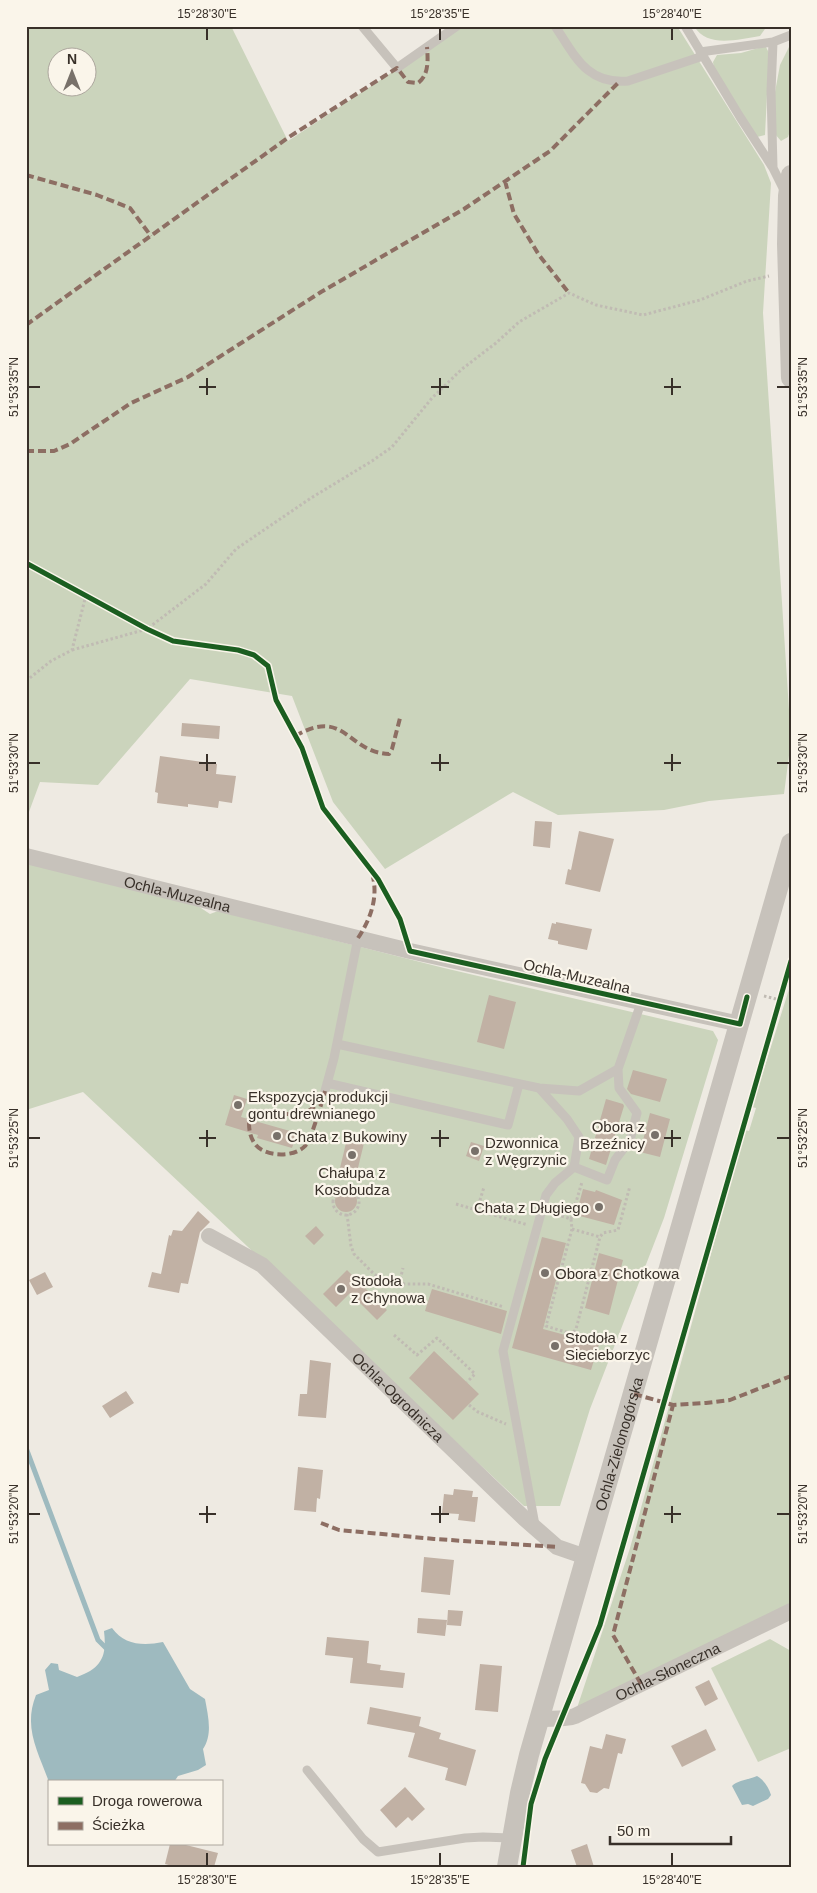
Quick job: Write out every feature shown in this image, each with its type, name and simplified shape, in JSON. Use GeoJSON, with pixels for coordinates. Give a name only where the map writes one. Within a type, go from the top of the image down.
{"type":"FeatureCollection","features":[{"type":"Feature","properties":{"kind":"street"},"geometry":{"type":"LineString","coordinates":[[782,172],[788,196],[791,378]]}},
{"type":"Feature","properties":{"kind":"street","name":"Ochla-Zielonogórska"},"geometry":{"type":"LineString","coordinates":[[507,1867],[520,1793],[540,1719],[740,1024],[753,996],[791,843]]}},
{"type":"Feature","properties":{"kind":"street","name":"Ochla-Muzealna"},"geometry":{"type":"LineString","coordinates":[[26,856],[358,938],[740,1024]]}},
{"type":"Feature","properties":{"kind":"street","name":"Ochla-Ogrodnicza"},"geometry":{"type":"LineString","coordinates":[[209,1236],[262,1265],[557,1547],[586,1557]]}},
{"type":"Feature","properties":{"kind":"street","name":"Ochla-Słoneczna"},"geometry":{"type":"LineString","coordinates":[[540,1719],[556,1718],[562,1720],[575,1716],[791,1611]]}},
{"type":"Feature","properties":{"kind":"lane"},"geometry":{"type":"LineString","coordinates":[[362,26],[396,68],[457,26]]}},
{"type":"Feature","properties":{"kind":"lane"},"geometry":{"type":"LineString","coordinates":[[555,26],[587,70],[603,80],[615,82],[628,80],[702,54],[773,42],[791,35]]}},
{"type":"Feature","properties":{"kind":"lane"},"geometry":{"type":"LineString","coordinates":[[685,26],[740,117],[782,172]]}},
{"type":"Feature","properties":{"kind":"lane"},"geometry":{"type":"LineString","coordinates":[[773,42],[771,90],[782,172]]}},
{"type":"Feature","properties":{"kind":"lane"},"geometry":{"type":"LineString","coordinates":[[358,938],[337,1044],[326,1087],[508,1125],[519,1084]]}},
{"type":"Feature","properties":{"kind":"lane"},"geometry":{"type":"LineString","coordinates":[[574,1167],[606,1180],[615,1160],[630,1140],[637,1113],[619,1088],[618,1068],[641,1003]]}},
{"type":"Feature","properties":{"kind":"lane"},"geometry":{"type":"LineString","coordinates":[[337,1044],[538,1088],[579,1091],[618,1068]]}},
{"type":"Feature","properties":{"kind":"lane"},"geometry":{"type":"LineString","coordinates":[[535,1527],[503,1351],[546,1195],[555,1183],[574,1167],[579,1137],[566,1119],[538,1088]]}},
{"type":"Feature","properties":{"kind":"lane"},"geometry":{"type":"LineString","coordinates":[[307,1770],[363,1839],[378,1852],[464,1838],[511,1838]]}},
{"type":"Feature","properties":{"kind":"path"},"geometry":{"type":"LineString","coordinates":[[26,681],[51,661],[72,650],[147,629],[206,584],[236,550],[311,498],[392,447],[432,398],[462,369],[496,343],[519,322],[569,294],[596,305],[643,315],[700,300],[747,281],[769,276]]}},
{"type":"Feature","properties":{"kind":"path"},"geometry":{"type":"LineString","coordinates":[[72,650],[86,595]]}},
{"type":"Feature","properties":{"kind":"path"},"geometry":{"type":"LineString","coordinates":[[753,996],[778,1006],[783,991]]}},
{"type":"Feature","properties":{"kind":"path"},"geometry":{"type":"LineString","coordinates":[[753,996],[780,1000]]}},
{"type":"Feature","properties":{"kind":"path"},"geometry":{"type":"LineString","coordinates":[[585,1172],[571,1219],[572,1229],[546,1326],[572,1334],[576,1329],[600,1237],[603,1233],[618,1230],[630,1186]]}},
{"type":"Feature","properties":{"kind":"path"},"geometry":{"type":"LineString","coordinates":[[477,1210],[484,1187]]}},
{"type":"Feature","properties":{"kind":"path"},"geometry":{"type":"LineString","coordinates":[[343,1189],[352,1191],[358,1198],[357,1207],[347,1214],[337,1211],[333,1205],[335,1195],[343,1189]]}},
{"type":"Feature","properties":{"kind":"path"},"geometry":{"type":"LineString","coordinates":[[456,1204],[537,1227]]}},
{"type":"Feature","properties":{"kind":"path"},"geometry":{"type":"LineString","coordinates":[[542,1210],[571,1219]]}},
{"type":"Feature","properties":{"kind":"path"},"geometry":{"type":"LineString","coordinates":[[347,1214],[351,1246],[354,1254],[374,1274],[384,1280],[399,1284],[428,1284],[514,1310]]}},
{"type":"Feature","properties":{"kind":"path"},"geometry":{"type":"LineString","coordinates":[[572,1229],[600,1237]]}},
{"type":"Feature","properties":{"kind":"path"},"geometry":{"type":"LineString","coordinates":[[399,1284],[403,1268]]}},
{"type":"Feature","properties":{"kind":"path"},"geometry":{"type":"LineString","coordinates":[[394,1335],[417,1355],[437,1338],[475,1374],[467,1382]]}},
{"type":"Feature","properties":{"kind":"path"},"geometry":{"type":"LineString","coordinates":[[468,1405],[478,1412],[518,1429]]}},
{"type":"Feature","properties":{"kind":"green space"},"geometry":{"type":"Polygon","coordinates":[[[26,26],[231,26],[288,141],[462,26],[677,26],[764,165],[771,183],[763,313],[791,740],[784,794],[709,801],[664,810],[558,815],[513,792],[385,869],[333,802],[292,696],[190,679],[98,785],[40,782],[26,820],[26,26]]]}},
{"type":"Feature","properties":{"kind":"green space"},"geometry":{"type":"Polygon","coordinates":[[[694,26],[767,26],[760,36],[724,41],[707,38],[694,26]]]}},
{"type":"Feature","properties":{"kind":"green space"},"geometry":{"type":"Polygon","coordinates":[[[791,43],[791,128],[788,137],[781,141],[775,134],[775,92],[780,65],[791,43]]]}},
{"type":"Feature","properties":{"kind":"green space"},"geometry":{"type":"Polygon","coordinates":[[[766,47],[769,53],[765,135],[757,137],[714,69],[713,62],[717,55],[741,53],[766,47]]]}},
{"type":"Feature","properties":{"kind":"green space"},"geometry":{"type":"Polygon","coordinates":[[[26,862],[195,904],[210,914],[218,911],[444,968],[713,1031],[718,1040],[664,1218],[590,1409],[560,1506],[524,1506],[83,1092],[26,1110],[26,862]]]}},
{"type":"Feature","properties":{"kind":"green space"},"geometry":{"type":"Polygon","coordinates":[[[791,983],[791,1606],[576,1711],[630,1548],[745,1130],[749,1131],[756,1108],[752,1107],[791,983]]]}},
{"type":"Feature","properties":{"kind":"green space"},"geometry":{"type":"Polygon","coordinates":[[[770,1639],[791,1651],[791,1748],[758,1762],[711,1668],[770,1639]]]}},
{"type":"Feature","properties":{"kind":"water"},"geometry":{"type":"Polygon","coordinates":[[[112,1628],[122,1638],[134,1643],[163,1642],[190,1689],[205,1699],[209,1725],[208,1737],[203,1749],[206,1765],[198,1770],[178,1776],[175,1780],[48,1780],[37,1750],[31,1718],[36,1695],[49,1690],[45,1670],[51,1663],[58,1664],[59,1670],[77,1677],[92,1670],[101,1660],[103,1654],[105,1647],[104,1631],[112,1628]]]}},
{"type":"Feature","properties":{"kind":"water"},"geometry":{"type":"Polygon","coordinates":[[[757,1776],[766,1784],[771,1795],[768,1799],[753,1806],[748,1804],[742,1805],[732,1786],[740,1781],[757,1776]]]}},
{"type":"Feature","properties":{"kind":"building"},"geometry":{"type":"Polygon","coordinates":[[[182,723],[220,726],[219,739],[181,736],[182,723]]]}},
{"type":"Feature","properties":{"kind":"building"},"geometry":{"type":"Polygon","coordinates":[[[160,756],[217,764],[216,774],[236,776],[232,803],[219,801],[218,808],[188,804],[188,807],[157,803],[158,793],[155,792],[160,756]]]}},
{"type":"Feature","properties":{"kind":"building"},"geometry":{"type":"Polygon","coordinates":[[[535,821],[552,822],[550,848],[533,846],[535,821]]]}},
{"type":"Feature","properties":{"kind":"building"},"geometry":{"type":"Polygon","coordinates":[[[579,831],[614,839],[600,892],[565,884],[568,869],[571,870],[579,831]]]}},
{"type":"Feature","properties":{"kind":"building"},"geometry":{"type":"Polygon","coordinates":[[[556,922],[592,929],[587,950],[558,944],[558,941],[548,939],[552,923],[556,924],[556,922]]]}},
{"type":"Feature","properties":{"kind":"building"},"geometry":{"type":"Polygon","coordinates":[[[489,995],[516,1002],[504,1049],[477,1042],[489,995]]]}},
{"type":"Feature","properties":{"kind":"building"},"geometry":{"type":"Polygon","coordinates":[[[633,1070],[667,1079],[660,1102],[631,1094],[627,1089],[633,1070]]]}},
{"type":"Feature","properties":{"kind":"building"},"geometry":{"type":"Polygon","coordinates":[[[234,1095],[247,1099],[241,1117],[297,1133],[292,1148],[257,1138],[258,1135],[225,1125],[234,1095]]]}},
{"type":"Feature","properties":{"kind":"building"},"geometry":{"type":"Polygon","coordinates":[[[606,1099],[623,1104],[624,1106],[606,1165],[589,1159],[606,1099]]]}},
{"type":"Feature","properties":{"kind":"building","name":"Obora z Brzeźnicy"},"geometry":{"type":"Polygon","coordinates":[[[650,1113],[670,1119],[660,1157],[640,1152],[650,1113]]]}},
{"type":"Feature","properties":{"kind":"building","name":"Chałupa z Kosobudza"},"geometry":{"type":"Polygon","coordinates":[[[347,1139],[364,1143],[357,1172],[340,1168],[347,1139]]]}},
{"type":"Feature","properties":{"kind":"building","name":"Dzwonnica z Węgrzynic"},"geometry":{"type":"Polygon","coordinates":[[[471,1142],[484,1146],[479,1161],[466,1156],[471,1142]]]}},
{"type":"Feature","properties":{"kind":"building","name":"Chata z Długiego"},"geometry":{"type":"Polygon","coordinates":[[[583,1189],[595,1192],[596,1190],[622,1200],[614,1225],[576,1215],[583,1189]]]}},
{"type":"Feature","properties":{"kind":"building"},"geometry":{"type":"Polygon","coordinates":[[[346,1190],[354,1193],[357,1201],[354,1209],[346,1212],[338,1209],[335,1201],[338,1193],[346,1190]]]}},
{"type":"Feature","properties":{"kind":"building"},"geometry":{"type":"Polygon","coordinates":[[[198,1211],[210,1222],[200,1232],[188,1284],[181,1283],[179,1293],[148,1287],[152,1272],[161,1274],[169,1235],[171,1236],[173,1230],[182,1231],[198,1211]]]}},
{"type":"Feature","properties":{"kind":"building"},"geometry":{"type":"Polygon","coordinates":[[[316,1226],[324,1235],[314,1245],[305,1236],[316,1226]]]}},
{"type":"Feature","properties":{"kind":"building"},"geometry":{"type":"Polygon","coordinates":[[[542,1237],[566,1243],[543,1329],[599,1344],[591,1370],[512,1348],[542,1237]]]}},
{"type":"Feature","properties":{"kind":"building"},"geometry":{"type":"Polygon","coordinates":[[[599,1253],[623,1260],[609,1315],[585,1308],[599,1253]]]}},
{"type":"Feature","properties":{"kind":"building"},"geometry":{"type":"Polygon","coordinates":[[[347,1270],[387,1310],[377,1320],[350,1293],[336,1307],[323,1294],[347,1270]]]}},
{"type":"Feature","properties":{"kind":"building"},"geometry":{"type":"Polygon","coordinates":[[[45,1272],[53,1287],[37,1295],[29,1280],[45,1272]]]}},
{"type":"Feature","properties":{"kind":"building"},"geometry":{"type":"Polygon","coordinates":[[[432,1289],[507,1311],[501,1334],[425,1311],[432,1289]]]}},
{"type":"Feature","properties":{"kind":"building"},"geometry":{"type":"Polygon","coordinates":[[[434,1351],[479,1394],[453,1420],[409,1378],[434,1351]]]}},
{"type":"Feature","properties":{"kind":"building"},"geometry":{"type":"Polygon","coordinates":[[[310,1360],[331,1363],[326,1418],[298,1416],[300,1394],[307,1394],[310,1360]]]}},
{"type":"Feature","properties":{"kind":"building"},"geometry":{"type":"Polygon","coordinates":[[[126,1391],[134,1403],[110,1418],[102,1406],[126,1391]]]}},
{"type":"Feature","properties":{"kind":"building"},"geometry":{"type":"Polygon","coordinates":[[[298,1467],[323,1470],[320,1499],[317,1498],[316,1512],[294,1510],[298,1467]]]}},
{"type":"Feature","properties":{"kind":"building"},"geometry":{"type":"Polygon","coordinates":[[[454,1489],[473,1491],[472,1497],[478,1497],[475,1522],[458,1520],[459,1514],[442,1513],[444,1494],[453,1495],[454,1489]]]}},
{"type":"Feature","properties":{"kind":"building"},"geometry":{"type":"Polygon","coordinates":[[[424,1557],[454,1560],[450,1595],[421,1592],[424,1557]]]}},
{"type":"Feature","properties":{"kind":"building"},"geometry":{"type":"Polygon","coordinates":[[[448,1610],[463,1611],[461,1626],[447,1625],[448,1610]]]}},
{"type":"Feature","properties":{"kind":"building"},"geometry":{"type":"Polygon","coordinates":[[[418,1618],[447,1620],[445,1636],[417,1633],[418,1618]]]}},
{"type":"Feature","properties":{"kind":"building"},"geometry":{"type":"Polygon","coordinates":[[[327,1637],[369,1641],[367,1663],[381,1665],[380,1670],[405,1673],[403,1688],[350,1683],[353,1658],[325,1655],[327,1637]]]}},
{"type":"Feature","properties":{"kind":"building"},"geometry":{"type":"Polygon","coordinates":[[[480,1664],[502,1666],[498,1712],[475,1710],[480,1664]]]}},
{"type":"Feature","properties":{"kind":"building"},"geometry":{"type":"Polygon","coordinates":[[[709,1680],[718,1699],[705,1706],[695,1687],[709,1680]]]}},
{"type":"Feature","properties":{"kind":"building"},"geometry":{"type":"Polygon","coordinates":[[[370,1707],[421,1717],[419,1726],[441,1733],[439,1739],[476,1750],[466,1786],[445,1780],[448,1768],[408,1757],[415,1733],[367,1724],[370,1707]]]}},
{"type":"Feature","properties":{"kind":"building"},"geometry":{"type":"Polygon","coordinates":[[[706,1729],[716,1750],[682,1767],[671,1746],[706,1729]]]}},
{"type":"Feature","properties":{"kind":"building"},"geometry":{"type":"Polygon","coordinates":[[[606,1734],[626,1739],[622,1754],[618,1753],[609,1789],[604,1788],[597,1793],[590,1792],[585,1784],[581,1783],[590,1746],[602,1749],[606,1734]]]}},
{"type":"Feature","properties":{"kind":"building"},"geometry":{"type":"Polygon","coordinates":[[[405,1787],[425,1809],[412,1821],[408,1817],[396,1828],[380,1810],[405,1787]]]}},
{"type":"Feature","properties":{"kind":"building"},"geometry":{"type":"Polygon","coordinates":[[[587,1844],[594,1867],[577,1867],[571,1850],[587,1844]]]}},
{"type":"Feature","properties":{"kind":"building"},"geometry":{"type":"Polygon","coordinates":[[[170,1846],[190,1846],[218,1853],[214,1867],[176,1867],[165,1864],[170,1846]]]}},
{"type":"Feature","properties":{"kind":"waterway"},"geometry":{"type":"LineString","coordinates":[[26,1448],[98,1640],[106,1648]]}},
{"type":"Feature","properties":{"kind":"marked path"},"geometry":{"type":"LineString","coordinates":[[26,325],[289,137],[397,68],[408,82],[418,83],[426,72],[427,47]]}},
{"type":"Feature","properties":{"kind":"marked path"},"geometry":{"type":"LineString","coordinates":[[26,451],[54,451],[70,444],[131,403],[188,377],[321,292],[464,209],[550,151],[620,81]]}},
{"type":"Feature","properties":{"kind":"marked path"},"geometry":{"type":"LineString","coordinates":[[26,175],[97,195],[130,208],[151,236]]}},
{"type":"Feature","properties":{"kind":"marked path"},"geometry":{"type":"LineString","coordinates":[[505,181],[514,214],[539,255],[569,293]]}},
{"type":"Feature","properties":{"kind":"marked path"},"geometry":{"type":"LineString","coordinates":[[295,736],[312,728],[325,726],[336,728],[363,746],[389,754],[400,718]]}},
{"type":"Feature","properties":{"kind":"marked path"},"geometry":{"type":"LineString","coordinates":[[358,938],[366,924],[374,901],[373,877]]}},
{"type":"Feature","properties":{"kind":"marked path"},"geometry":{"type":"LineString","coordinates":[[323,1098],[312,1109],[304,1113],[289,1114],[268,1111],[261,1112],[255,1116],[249,1122],[250,1133],[255,1144],[272,1154],[287,1154],[300,1150],[305,1146],[310,1137],[318,1116],[325,1091]]}},
{"type":"Feature","properties":{"kind":"marked path"},"geometry":{"type":"LineString","coordinates":[[634,1394],[673,1405],[706,1403],[730,1400],[791,1376]]}},
{"type":"Feature","properties":{"kind":"marked path"},"geometry":{"type":"LineString","coordinates":[[641,1684],[613,1635],[673,1405]]}},
{"type":"Feature","properties":{"kind":"marked path"},"geometry":{"type":"LineString","coordinates":[[321,1523],[339,1530],[434,1539],[557,1547]]}},
{"type":"Feature","properties":{"kind":"cycle path"},"geometry":{"type":"LineString","coordinates":[[26,563],[147,629],[173,641],[238,650],[254,655],[268,666],[276,700],[302,748],[323,808],[378,879],[400,919],[410,951],[740,1024],[747,997]]}},
{"type":"Feature","properties":{"kind":"cycle path"},"geometry":{"type":"LineString","coordinates":[[523,1867],[531,1804],[545,1759],[600,1625],[791,961]]}},
{"type":"Feature","properties":{"kind":"place","name":"Ekspozycja produkcji gontu drewnianego"},"geometry":{"type":"Point","coordinates":[238,1105]}},
{"type":"Feature","properties":{"kind":"place","name":"Obora z Brzeźnicy"},"geometry":{"type":"Point","coordinates":[655,1135]}},
{"type":"Feature","properties":{"kind":"place","name":"Chata z Bukowiny"},"geometry":{"type":"Point","coordinates":[277,1136]}},
{"type":"Feature","properties":{"kind":"place","name":"Dzwonnica z Węgrzynic"},"geometry":{"type":"Point","coordinates":[475,1151]}},
{"type":"Feature","properties":{"kind":"place","name":"Chałupa z Kosobudza"},"geometry":{"type":"Point","coordinates":[352,1155]}},
{"type":"Feature","properties":{"kind":"place","name":"Chata z Długiego"},"geometry":{"type":"Point","coordinates":[599,1207]}},
{"type":"Feature","properties":{"kind":"place","name":"Obora z Chotkowa"},"geometry":{"type":"Point","coordinates":[545,1273]}},
{"type":"Feature","properties":{"kind":"place","name":"Stodoła z Chynowa"},"geometry":{"type":"Point","coordinates":[341,1289]}},
{"type":"Feature","properties":{"kind":"place","name":"Stodoła z Siecieborzyc"},"geometry":{"type":"Point","coordinates":[555,1346]}}]}
